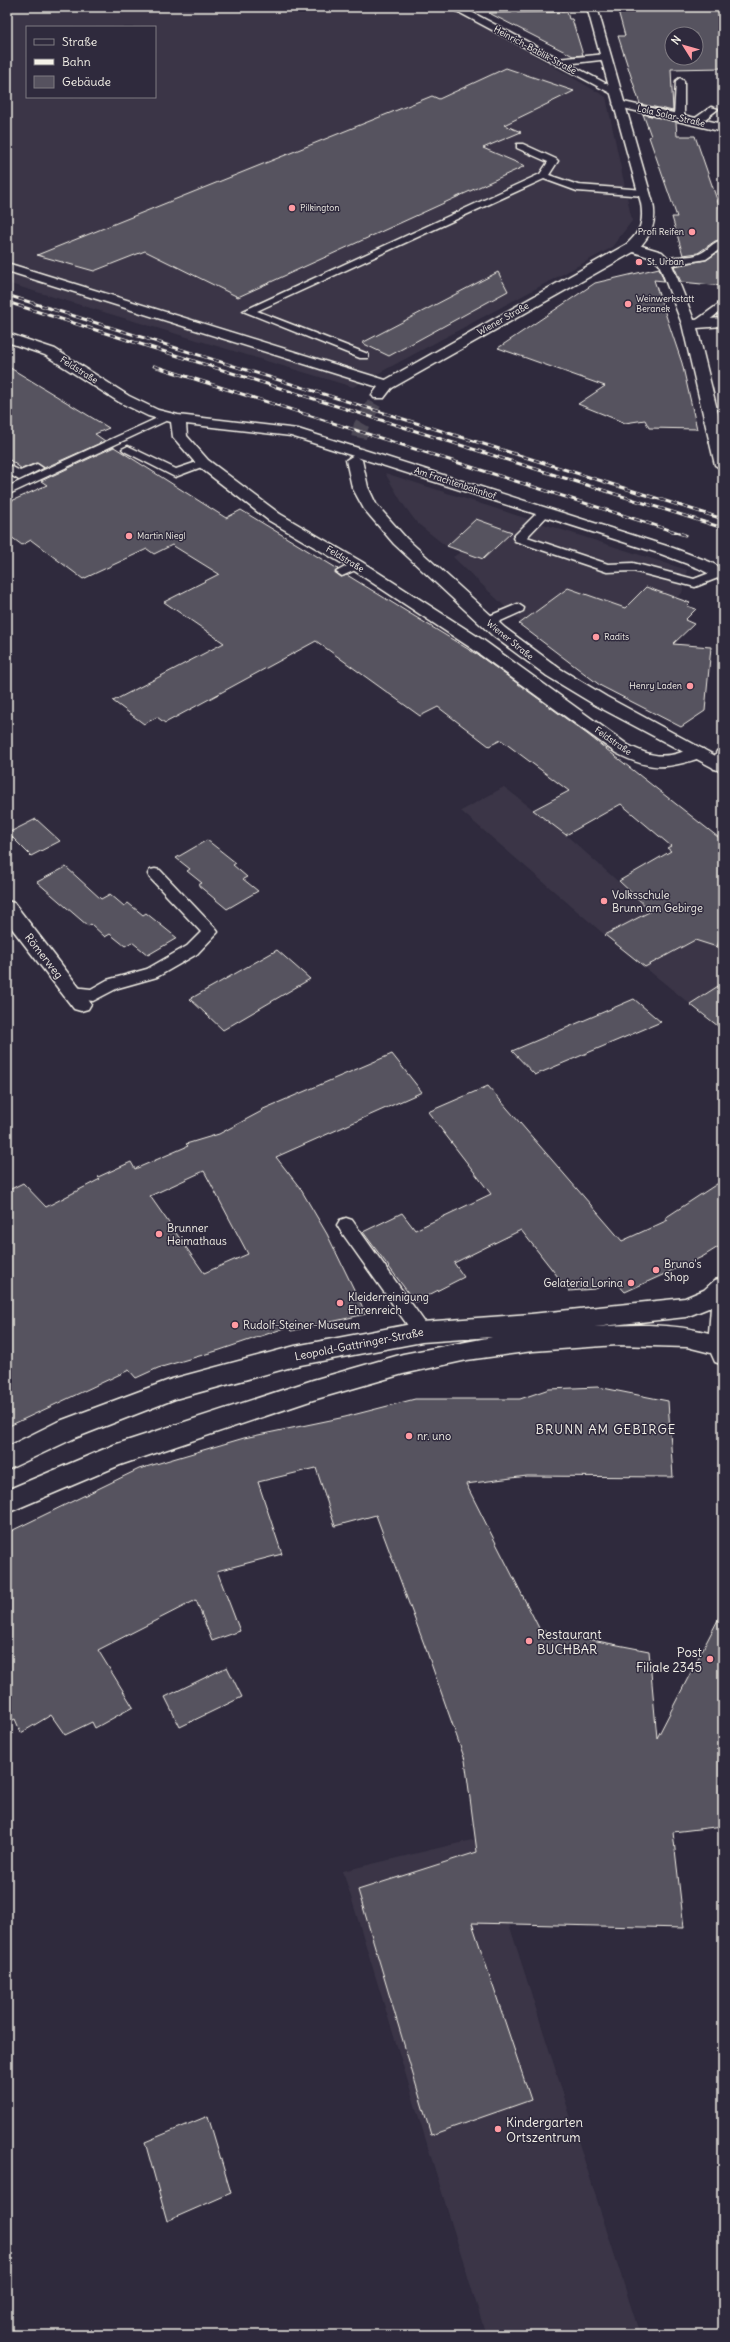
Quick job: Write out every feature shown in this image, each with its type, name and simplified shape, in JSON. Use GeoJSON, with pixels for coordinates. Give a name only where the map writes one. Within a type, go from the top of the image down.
{"type":"FeatureCollection","features":[{"type":"Feature","properties":{"kind":"main road","name":"Heinrich-Bablik-Straße"},"geometry":{"type":"LineString","coordinates":[[454,7],[557,62],[618,98]]}},
{"type":"Feature","properties":{"kind":"main road","name":"Wiener Straße"},"geometry":{"type":"LineString","coordinates":[[7,268],[383,390],[632,247],[645,234],[650,219],[592,7]]}},
{"type":"Feature","properties":{"kind":"main road","name":"Lola Solar-Straße"},"geometry":{"type":"LineString","coordinates":[[618,98],[679,117],[723,128]]}},
{"type":"Feature","properties":{"kind":"main road"},"geometry":{"type":"LineString","coordinates":[[632,247],[657,255],[665,263],[694,324],[723,465]]}},
{"type":"Feature","properties":{"kind":"main road"},"geometry":{"type":"LineString","coordinates":[[694,324],[723,322]]}},
{"type":"Feature","properties":{"kind":"main road","name":"Feldstraße"},"geometry":{"type":"LineString","coordinates":[[7,337],[50,352],[124,399],[166,416],[180,436],[203,463],[274,517],[349,569],[477,644],[622,749],[643,760],[662,764],[697,753]]}},
{"type":"Feature","properties":{"kind":"main road","name":"Am Frachtenbahnhof"},"geometry":{"type":"LineString","coordinates":[[166,416],[293,432],[667,552],[721,575]]}},
{"type":"Feature","properties":{"kind":"main road","name":"Wiener Straße"},"geometry":{"type":"LineString","coordinates":[[354,460],[360,487],[369,506],[400,540],[487,622],[523,651],[553,672],[601,701],[697,753],[722,762]]}},
{"type":"Feature","properties":{"kind":"main road","name":"Römerweg"},"geometry":{"type":"LineString","coordinates":[[7,908],[77,998]]}},
{"type":"Feature","properties":{"kind":"main road","name":"Leopold-Gattringer-Straße"},"geometry":{"type":"LineString","coordinates":[[7,1459],[66,1430],[172,1389],[295,1356],[422,1332],[531,1324],[686,1308],[712,1297],[723,1287]]}},
{"type":"Feature","properties":{"kind":"main road"},"geometry":{"type":"LineString","coordinates":[[7,1502],[114,1456],[321,1388],[403,1364],[468,1350],[533,1341],[617,1335],[687,1338],[721,1350],[723,1300]]}},
{"type":"Feature","properties":{"kind":"lane"},"geometry":{"type":"LineString","coordinates":[[557,62],[606,57]]}},
{"type":"Feature","properties":{"kind":"lane"},"geometry":{"type":"LineString","coordinates":[[679,117],[680,81]]}},
{"type":"Feature","properties":{"kind":"lane"},"geometry":{"type":"LineString","coordinates":[[697,121],[714,109]]}},
{"type":"Feature","properties":{"kind":"lane"},"geometry":{"type":"LineString","coordinates":[[364,356],[248,311],[544,176],[553,161],[520,146]]}},
{"type":"Feature","properties":{"kind":"lane"},"geometry":{"type":"LineString","coordinates":[[544,176],[577,188],[644,194]]}},
{"type":"Feature","properties":{"kind":"lane"},"geometry":{"type":"LineString","coordinates":[[665,263],[702,257],[722,242]]}},
{"type":"Feature","properties":{"kind":"lane"},"geometry":{"type":"LineString","coordinates":[[694,324],[723,304]]}},
{"type":"Feature","properties":{"kind":"lane"},"geometry":{"type":"LineString","coordinates":[[7,468],[19,476],[166,416]]}},
{"type":"Feature","properties":{"kind":"lane"},"geometry":{"type":"LineString","coordinates":[[7,491],[166,416]]}},
{"type":"Feature","properties":{"kind":"lane"},"geometry":{"type":"LineString","coordinates":[[128,450],[175,473],[203,463]]}},
{"type":"Feature","properties":{"kind":"lane"},"geometry":{"type":"LineString","coordinates":[[545,512],[519,538],[607,568],[633,567],[695,583],[721,575]]}},
{"type":"Feature","properties":{"kind":"lane"},"geometry":{"type":"LineString","coordinates":[[487,622],[518,608]]}},
{"type":"Feature","properties":{"kind":"lane"},"geometry":{"type":"LineString","coordinates":[[77,998],[92,995],[113,984],[152,973],[192,950],[210,932],[154,874]]}},
{"type":"Feature","properties":{"kind":"lane"},"geometry":{"type":"LineString","coordinates":[[346,1225],[422,1332]]}},
{"type":"Feature","properties":{"kind":"shaded area"},"geometry":{"type":"Polygon","coordinates":[[[7,7],[451,7],[606,97],[632,221],[611,248],[353,387],[7,283],[7,7]]]}},
{"type":"Feature","properties":{"kind":"shaded area"},"geometry":{"type":"Polygon","coordinates":[[[385,473],[687,570],[682,593],[654,618],[568,588],[521,622],[453,557],[461,552],[447,547],[417,523],[403,504],[385,473]]]}},
{"type":"Feature","properties":{"kind":"shaded area","name":"Volksschule Brunn am Gebirge"},"geometry":{"type":"Polygon","coordinates":[[[504,787],[566,835],[651,911],[723,894],[723,1021],[713,1021],[690,1004],[605,935],[461,811],[504,787]]]}},
{"type":"Feature","properties":{"kind":"shaded area","name":"Kindergarten Ortszentrum"},"geometry":{"type":"Polygon","coordinates":[[[476,1839],[498,1841],[509,1924],[640,2335],[486,2335],[343,1871],[476,1839]]]}},
{"type":"Feature","properties":{"kind":"building"},"geometry":{"type":"Polygon","coordinates":[[[617,7],[723,7],[723,68],[671,69],[673,111],[640,104],[618,36],[625,36],[617,7]]]}},
{"type":"Feature","properties":{"kind":"building"},"geometry":{"type":"Polygon","coordinates":[[[567,12],[569,19],[572,19],[583,55],[573,56],[489,13],[567,12]]]}},
{"type":"Feature","properties":{"kind":"building","name":"Pilkington"},"geometry":{"type":"Polygon","coordinates":[[[506,68],[574,91],[504,125],[521,132],[483,148],[525,166],[238,297],[145,251],[94,271],[37,255],[432,96],[439,99],[506,68]]]}},
{"type":"Feature","properties":{"kind":"building"},"geometry":{"type":"Polygon","coordinates":[[[643,114],[676,122],[677,136],[695,136],[723,217],[723,239],[715,241],[698,253],[683,255],[672,217],[677,217],[649,137],[651,136],[643,114]]]}},
{"type":"Feature","properties":{"kind":"building"},"geometry":{"type":"Polygon","coordinates":[[[723,249],[723,286],[681,282],[674,266],[706,260],[723,249]]]}},
{"type":"Feature","properties":{"kind":"building"},"geometry":{"type":"Polygon","coordinates":[[[659,268],[664,281],[654,280],[682,363],[697,429],[649,428],[645,420],[625,423],[578,404],[605,386],[498,348],[595,283],[659,268]]]}},
{"type":"Feature","properties":{"kind":"building"},"geometry":{"type":"Polygon","coordinates":[[[498,272],[508,291],[389,356],[362,343],[498,272]]]}},
{"type":"Feature","properties":{"kind":"building"},"geometry":{"type":"Polygon","coordinates":[[[7,366],[109,428],[95,434],[105,441],[44,468],[36,463],[22,469],[7,458],[7,366]]]}},
{"type":"Feature","properties":{"kind":"building"},"geometry":{"type":"Polygon","coordinates":[[[114,447],[226,518],[241,510],[338,569],[335,572],[341,577],[347,575],[481,657],[587,734],[723,841],[723,931],[717,947],[695,940],[645,967],[605,935],[651,911],[619,881],[671,851],[667,848],[671,846],[621,804],[566,835],[533,810],[569,791],[501,740],[489,746],[438,707],[420,716],[316,641],[165,723],[157,717],[144,724],[113,701],[224,643],[164,602],[219,574],[172,545],[154,554],[147,549],[83,579],[31,540],[22,545],[7,534],[7,503],[47,485],[41,481],[114,447]]]}},
{"type":"Feature","properties":{"kind":"building"},"geometry":{"type":"Polygon","coordinates":[[[476,519],[512,532],[483,559],[447,546],[476,519]]]}},
{"type":"Feature","properties":{"kind":"building"},"geometry":{"type":"Polygon","coordinates":[[[646,587],[690,603],[687,606],[696,609],[685,620],[694,624],[673,644],[711,647],[705,711],[681,727],[601,686],[519,624],[568,588],[625,608],[646,587]]]}},
{"type":"Feature","properties":{"kind":"building"},"geometry":{"type":"Polygon","coordinates":[[[36,819],[60,841],[31,856],[8,833],[36,819]]]}},
{"type":"Feature","properties":{"kind":"building"},"geometry":{"type":"Polygon","coordinates":[[[207,840],[236,863],[233,865],[247,877],[243,879],[258,891],[227,909],[198,885],[202,883],[187,871],[190,869],[176,858],[207,840]]]}},
{"type":"Feature","properties":{"kind":"building"},"geometry":{"type":"Polygon","coordinates":[[[66,867],[101,899],[110,894],[124,906],[128,903],[143,915],[146,913],[177,938],[148,955],[132,942],[125,946],[110,934],[105,937],[91,924],[88,926],[37,882],[66,867]]]}},
{"type":"Feature","properties":{"kind":"building"},"geometry":{"type":"Polygon","coordinates":[[[277,950],[310,979],[223,1030],[190,999],[277,950]]]}},
{"type":"Feature","properties":{"kind":"building"},"geometry":{"type":"Polygon","coordinates":[[[723,983],[723,1030],[690,1004],[723,983]]]}},
{"type":"Feature","properties":{"kind":"building"},"geometry":{"type":"Polygon","coordinates":[[[634,999],[661,1022],[535,1075],[512,1051],[634,999]]]}},
{"type":"Feature","properties":{"kind":"building"},"geometry":{"type":"Polygon","coordinates":[[[392,1054],[422,1092],[276,1157],[300,1188],[327,1234],[366,1314],[291,1331],[288,1327],[220,1350],[158,1368],[136,1378],[129,1370],[7,1427],[7,1191],[23,1183],[46,1207],[100,1179],[98,1177],[131,1162],[135,1169],[188,1146],[186,1144],[219,1134],[262,1111],[261,1110],[392,1054]],[[204,1171],[150,1196],[204,1273],[248,1254],[204,1171]]]}},
{"type":"Feature","properties":{"kind":"building"},"geometry":{"type":"Polygon","coordinates":[[[488,1086],[622,1241],[668,1220],[665,1218],[723,1180],[723,1244],[702,1257],[625,1292],[615,1281],[595,1289],[569,1291],[521,1230],[454,1263],[464,1277],[415,1302],[363,1232],[402,1213],[415,1230],[491,1194],[428,1112],[488,1086]]]}},
{"type":"Feature","properties":{"kind":"building"},"geometry":{"type":"Polygon","coordinates":[[[598,1387],[668,1401],[673,1477],[527,1476],[466,1484],[540,1630],[649,1651],[657,1738],[723,1610],[723,1826],[673,1832],[684,1928],[472,1923],[531,2100],[431,2135],[358,1890],[477,1852],[465,1760],[376,1515],[335,1526],[316,1468],[258,1482],[282,1554],[217,1571],[240,1631],[212,1641],[196,1600],[98,1650],[133,1707],[95,1728],[92,1722],[65,1735],[51,1715],[21,1733],[15,1719],[7,1723],[7,1533],[139,1469],[244,1438],[345,1417],[415,1399],[520,1399],[549,1389],[598,1387]]]}},
{"type":"Feature","properties":{"kind":"building"},"geometry":{"type":"Polygon","coordinates":[[[227,1667],[242,1697],[180,1727],[165,1697],[227,1667]]]}},
{"type":"Feature","properties":{"kind":"building"},"geometry":{"type":"Polygon","coordinates":[[[208,2116],[231,2193],[167,2221],[145,2142],[208,2116]]]}},
{"type":"Feature","properties":{"kind":"tunnel"},"geometry":{"type":"LineString","coordinates":[[354,460],[361,426],[379,395]]}},
{"type":"Feature","properties":{"kind":"railway"},"geometry":{"type":"LineString","coordinates":[[7,295],[723,519]]}},
{"type":"Feature","properties":{"kind":"railway"},"geometry":{"type":"LineString","coordinates":[[7,302],[723,528]]}},
{"type":"Feature","properties":{"kind":"railway"},"geometry":{"type":"LineString","coordinates":[[154,366],[685,535]]}},
{"type":"Feature","properties":{"kind":"place","name":"Pilkington"},"geometry":{"type":"Point","coordinates":[292,208]}},
{"type":"Feature","properties":{"kind":"place","name":"Profi Reifen"},"geometry":{"type":"Point","coordinates":[692,232]}},
{"type":"Feature","properties":{"kind":"place","name":"St. Urban"},"geometry":{"type":"Point","coordinates":[639,262]}},
{"type":"Feature","properties":{"kind":"place","name":"Weinwerkstatt Beranek"},"geometry":{"type":"Point","coordinates":[628,304]}},
{"type":"Feature","properties":{"kind":"place","name":"Martin Niegl"},"geometry":{"type":"Point","coordinates":[129,536]}},
{"type":"Feature","properties":{"kind":"place","name":"Radits"},"geometry":{"type":"Point","coordinates":[596,637]}},
{"type":"Feature","properties":{"kind":"place","name":"Henry Laden"},"geometry":{"type":"Point","coordinates":[690,686]}},
{"type":"Feature","properties":{"kind":"place","name":"Volksschule Brunn am Gebirge"},"geometry":{"type":"Point","coordinates":[604,901]}},
{"type":"Feature","properties":{"kind":"place","name":"Brunner Heimathaus"},"geometry":{"type":"Point","coordinates":[159,1234]}},
{"type":"Feature","properties":{"kind":"place","name":"Bruno's Shop"},"geometry":{"type":"Point","coordinates":[656,1270]}},
{"type":"Feature","properties":{"kind":"place","name":"Gelateria Lorina"},"geometry":{"type":"Point","coordinates":[631,1283]}},
{"type":"Feature","properties":{"kind":"place","name":"Kleiderreinigung Ehrenreich"},"geometry":{"type":"Point","coordinates":[340,1303]}},
{"type":"Feature","properties":{"kind":"place","name":"Rudolf-Steiner-Museum"},"geometry":{"type":"Point","coordinates":[235,1325]}},
{"type":"Feature","properties":{"kind":"place","name":"nr. uno"},"geometry":{"type":"Point","coordinates":[409,1436]}},
{"type":"Feature","properties":{"kind":"place","name":"Restaurant BUCHBAR"},"geometry":{"type":"Point","coordinates":[529,1641]}},
{"type":"Feature","properties":{"kind":"place","name":"Post Filiale 2345"},"geometry":{"type":"Point","coordinates":[710,1659]}},
{"type":"Feature","properties":{"kind":"place","name":"Kindergarten Ortszentrum"},"geometry":{"type":"Point","coordinates":[498,2129]}},
{"type":"Feature","properties":{"kind":"district","name":"BRUNN AM GEBIRGE"},"geometry":{"type":"Point","coordinates":[606,1429]}}]}
